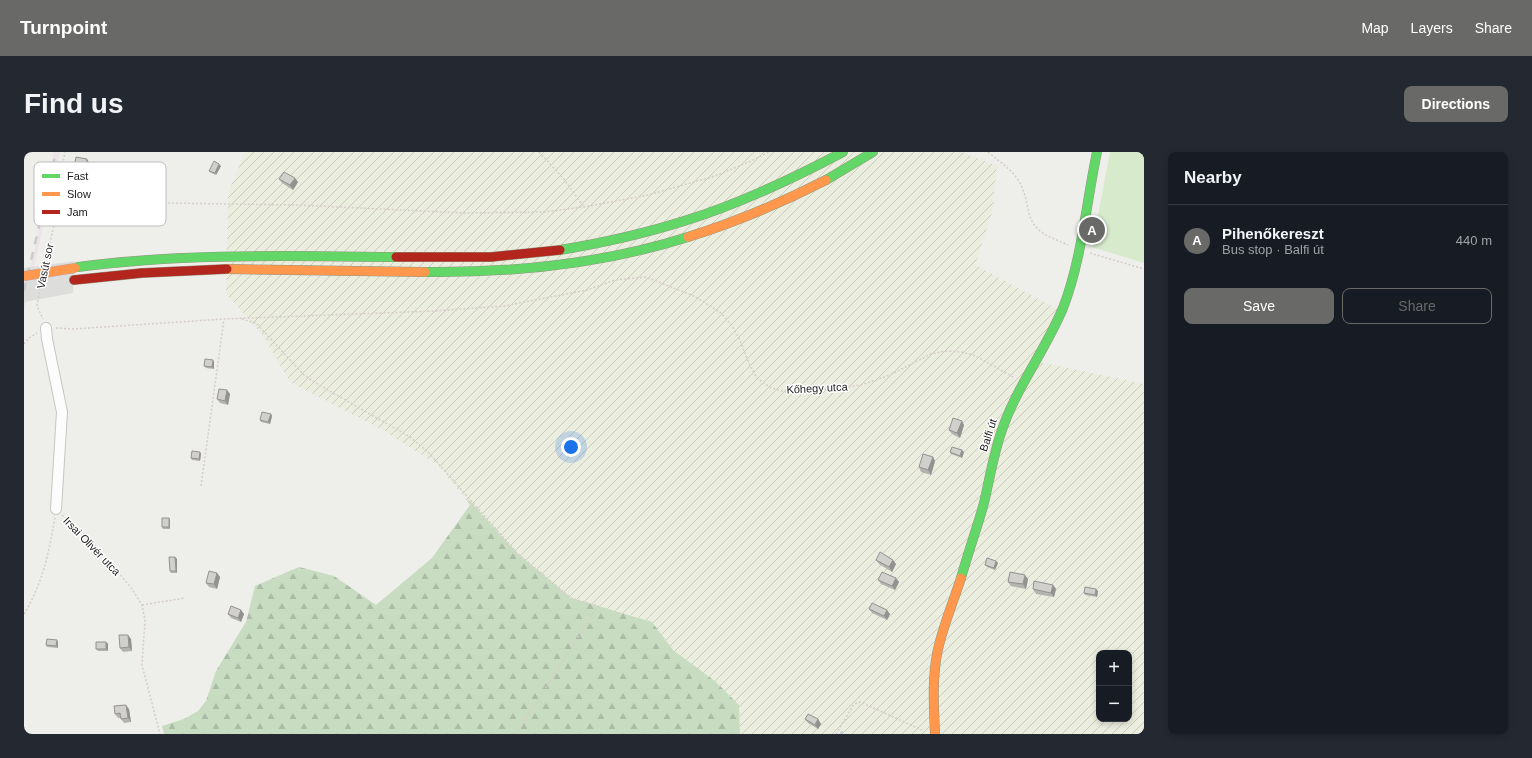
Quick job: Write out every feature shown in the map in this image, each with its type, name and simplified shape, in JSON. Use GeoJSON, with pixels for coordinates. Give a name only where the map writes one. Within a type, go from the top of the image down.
{"type":"FeatureCollection","features":[{"type":"Feature","properties":{"kind":"main road"},"geometry":{"type":"LineString","coordinates":[[24,276],[113,262],[187,257],[272,256],[431,258],[514,255],[575,248],[638,235],[702,216],[739,203],[794,179],[844,152]]}},
{"type":"Feature","properties":{"kind":"main road"},"geometry":{"type":"LineString","coordinates":[[70,281],[112,276],[196,270],[256,269],[473,272],[540,268],[575,263],[606,258],[666,244],[743,218],[800,193],[873,152]]}},
{"type":"Feature","properties":{"kind":"main road","name":"Balfi út"},"geometry":{"type":"LineString","coordinates":[[935,734],[935,678],[937,655],[942,636],[981,511],[999,434],[1007,415],[1044,348],[1058,319],[1069,290],[1079,250],[1097,152]]}},
{"type":"Feature","properties":{"kind":"street","name":"Irsai Olivér utca"},"geometry":{"type":"LineString","coordinates":[[46,328],[47,340],[62,412],[56,509]]}},
{"type":"Feature","properties":{"kind":"path","name":"Vasút sor"},"geometry":{"type":"LineString","coordinates":[[63,162],[65,152]]}},
{"type":"Feature","properties":{"kind":"path"},"geometry":{"type":"LineString","coordinates":[[539,152],[563,178],[584,207]]}},
{"type":"Feature","properties":{"kind":"path"},"geometry":{"type":"LineString","coordinates":[[166,203],[298,205],[470,213],[543,212],[584,207],[648,195],[715,176],[769,152]]}},
{"type":"Feature","properties":{"kind":"path"},"geometry":{"type":"LineString","coordinates":[[988,152],[1013,172],[1020,181],[1032,221],[1037,228],[1070,247],[1144,270]]}},
{"type":"Feature","properties":{"kind":"path","name":"Vasút sor"},"geometry":{"type":"LineString","coordinates":[[45,263],[54,226]]}},
{"type":"Feature","properties":{"kind":"path","name":"Kőhegy utca"},"geometry":{"type":"LineString","coordinates":[[239,319],[434,311],[504,306],[587,290],[615,280],[646,277],[696,297],[721,313],[732,326],[739,338],[750,366],[757,378],[771,388],[786,392],[832,389],[861,385],[890,375],[931,354],[945,351],[962,352],[976,356],[989,362],[1024,384]]}},
{"type":"Feature","properties":{"kind":"path","name":"Vasút sor"},"geometry":{"type":"LineString","coordinates":[[40,286],[37,306],[46,328]]}},
{"type":"Feature","properties":{"kind":"path"},"geometry":{"type":"LineString","coordinates":[[201,486],[224,319]]}},
{"type":"Feature","properties":{"kind":"path"},"geometry":{"type":"LineString","coordinates":[[24,343],[46,328],[73,329],[224,319],[239,319],[256,323],[299,369],[316,383],[410,437],[430,454],[517,553],[571,598],[598,606],[516,734]]}},
{"type":"Feature","properties":{"kind":"path"},"geometry":{"type":"LineString","coordinates":[[24,614],[37,591],[43,573],[49,550],[56,509]]}},
{"type":"Feature","properties":{"kind":"path","name":"Irsai Olivér utca"},"geometry":{"type":"LineString","coordinates":[[56,509],[93,543],[132,589],[142,605],[145,620],[142,658],[143,672],[160,734]]}},
{"type":"Feature","properties":{"kind":"path"},"geometry":{"type":"LineString","coordinates":[[142,605],[184,598]]}},
{"type":"Feature","properties":{"kind":"path"},"geometry":{"type":"LineString","coordinates":[[836,734],[854,704],[860,702],[923,731]]}},
{"type":"Feature","properties":{"kind":"shaded area"},"geometry":{"type":"Polygon","coordinates":[[[54,152],[60,152],[58,162],[52,162],[54,152]]]}},
{"type":"Feature","properties":{"kind":"shaded area"},"geometry":{"type":"Polygon","coordinates":[[[245,152],[962,152],[997,166],[993,202],[995,203],[975,265],[1059,310],[1035,361],[1144,384],[1144,734],[740,734],[739,705],[716,682],[673,650],[652,622],[571,598],[517,553],[469,500],[467,501],[439,466],[383,430],[290,382],[264,337],[226,293],[228,193],[245,152]]]}},
{"type":"Feature","properties":{"kind":"shaded area"},"geometry":{"type":"Polygon","coordinates":[[[39,226],[43,226],[24,309],[24,288],[33,257],[39,226]]]}},
{"type":"Feature","properties":{"kind":"green space"},"geometry":{"type":"Polygon","coordinates":[[[1110,152],[1144,152],[1144,263],[1092,247],[1110,152]]]}},
{"type":"Feature","properties":{"kind":"green space"},"geometry":{"type":"Polygon","coordinates":[[[469,500],[517,553],[571,598],[652,622],[673,650],[716,682],[739,705],[740,734],[164,734],[162,726],[184,719],[198,711],[206,701],[216,671],[246,622],[255,586],[299,567],[334,576],[376,605],[432,558],[470,505],[467,501],[469,500]]]}},
{"type":"Feature","properties":{"kind":"pier"},"geometry":{"type":"Polygon","coordinates":[[[75,261],[73,293],[24,302],[24,268],[75,261]]]}},
{"type":"Feature","properties":{"kind":"building"},"geometry":{"type":"Polygon","coordinates":[[[76,157],[87,159],[86,162],[75,162],[76,157]]]}},
{"type":"Feature","properties":{"kind":"building"},"geometry":{"type":"Polygon","coordinates":[[[214,161],[219,164],[215,173],[209,171],[214,161]]]}},
{"type":"Feature","properties":{"kind":"building"},"geometry":{"type":"Polygon","coordinates":[[[284,172],[295,178],[290,185],[279,179],[284,172]]]}},
{"type":"Feature","properties":{"kind":"building"},"geometry":{"type":"Polygon","coordinates":[[[205,359],[213,360],[212,367],[204,366],[205,359]]]}},
{"type":"Feature","properties":{"kind":"building"},"geometry":{"type":"Polygon","coordinates":[[[219,389],[227,390],[225,401],[217,399],[219,389]]]}},
{"type":"Feature","properties":{"kind":"building"},"geometry":{"type":"Polygon","coordinates":[[[262,412],[271,414],[268,422],[260,420],[262,412]]]}},
{"type":"Feature","properties":{"kind":"building"},"geometry":{"type":"Polygon","coordinates":[[[953,418],[962,421],[957,433],[949,430],[953,418]]]}},
{"type":"Feature","properties":{"kind":"building"},"geometry":{"type":"Polygon","coordinates":[[[952,447],[962,450],[960,456],[950,452],[952,447]]]}},
{"type":"Feature","properties":{"kind":"building"},"geometry":{"type":"Polygon","coordinates":[[[192,451],[200,452],[199,459],[191,458],[192,451]]]}},
{"type":"Feature","properties":{"kind":"building"},"geometry":{"type":"Polygon","coordinates":[[[923,454],[933,457],[928,470],[919,467],[923,454]]]}},
{"type":"Feature","properties":{"kind":"building"},"geometry":{"type":"Polygon","coordinates":[[[162,518],[169,518],[169,527],[162,527],[162,518]]]}},
{"type":"Feature","properties":{"kind":"building"},"geometry":{"type":"Polygon","coordinates":[[[880,552],[893,560],[889,567],[876,560],[880,552]]]}},
{"type":"Feature","properties":{"kind":"building"},"geometry":{"type":"Polygon","coordinates":[[[169,557],[175,557],[176,571],[170,571],[169,557]]]}},
{"type":"Feature","properties":{"kind":"building"},"geometry":{"type":"Polygon","coordinates":[[[987,558],[996,561],[994,568],[985,565],[987,558]]]}},
{"type":"Feature","properties":{"kind":"building"},"geometry":{"type":"Polygon","coordinates":[[[209,571],[217,573],[214,584],[206,583],[209,571]]]}},
{"type":"Feature","properties":{"kind":"building"},"geometry":{"type":"Polygon","coordinates":[[[882,572],[896,578],[892,586],[878,580],[882,572]]]}},
{"type":"Feature","properties":{"kind":"building"},"geometry":{"type":"Polygon","coordinates":[[[1010,572],[1025,575],[1023,584],[1008,582],[1010,572]]]}},
{"type":"Feature","properties":{"kind":"building"},"geometry":{"type":"Polygon","coordinates":[[[1034,581],[1053,585],[1051,593],[1033,589],[1034,581]]]}},
{"type":"Feature","properties":{"kind":"building"},"geometry":{"type":"Polygon","coordinates":[[[1085,587],[1096,589],[1095,595],[1084,593],[1085,587]]]}},
{"type":"Feature","properties":{"kind":"building"},"geometry":{"type":"Polygon","coordinates":[[[872,603],[887,610],[884,616],[869,609],[872,603]]]}},
{"type":"Feature","properties":{"kind":"building"},"geometry":{"type":"Polygon","coordinates":[[[231,606],[241,610],[238,618],[228,614],[231,606]]]}},
{"type":"Feature","properties":{"kind":"building"},"geometry":{"type":"Polygon","coordinates":[[[119,635],[128,635],[129,647],[120,648],[119,635]]]}},
{"type":"Feature","properties":{"kind":"building"},"geometry":{"type":"Polygon","coordinates":[[[47,639],[57,640],[56,646],[46,645],[47,639]]]}},
{"type":"Feature","properties":{"kind":"building"},"geometry":{"type":"Polygon","coordinates":[[[96,642],[106,642],[106,649],[96,649],[96,642]]]}},
{"type":"Feature","properties":{"kind":"building"},"geometry":{"type":"Polygon","coordinates":[[[126,705],[128,718],[121,719],[120,713],[115,714],[114,706],[126,705]]]}},
{"type":"Feature","properties":{"kind":"building"},"geometry":{"type":"Polygon","coordinates":[[[808,714],[818,719],[815,725],[805,719],[808,714]]]}},
{"type":"Feature","properties":{"kind":"railway"},"geometry":{"type":"LineString","coordinates":[[54,162],[56,152]]}},
{"type":"Feature","properties":{"kind":"railway"},"geometry":{"type":"LineString","coordinates":[[24,291],[39,226]]}},
{"type":"Feature","properties":{"kind":"traffic: fast"},"geometry":{"type":"LineString","coordinates":[[560,250],[638,234],[669,226],[705,214],[745,199],[805,172],[843,152]]}},
{"type":"Feature","properties":{"kind":"traffic: fast"},"geometry":{"type":"LineString","coordinates":[[826,180],[873,152]]}},
{"type":"Feature","properties":{"kind":"traffic: fast"},"geometry":{"type":"LineString","coordinates":[[961,578],[984,503],[1003,427],[1016,396],[1049,338],[1063,308],[1075,270],[1097,152]]}},
{"type":"Feature","properties":{"kind":"traffic: fast"},"geometry":{"type":"LineString","coordinates":[[425,272],[492,271],[558,265],[624,254],[688,237]]}},
{"type":"Feature","properties":{"kind":"traffic: fast"},"geometry":{"type":"LineString","coordinates":[[78,267],[157,259],[197,257],[396,257]]}},
{"type":"Feature","properties":{"kind":"traffic: slow"},"geometry":{"type":"LineString","coordinates":[[688,237],[758,212],[826,180]]}},
{"type":"Feature","properties":{"kind":"traffic: slow"},"geometry":{"type":"LineString","coordinates":[[24,276],[75,268]]}},
{"type":"Feature","properties":{"kind":"traffic: slow"},"geometry":{"type":"LineString","coordinates":[[227,269],[425,272]]}},
{"type":"Feature","properties":{"kind":"traffic: slow"},"geometry":{"type":"LineString","coordinates":[[935,734],[935,664],[939,644],[961,578]]}},
{"type":"Feature","properties":{"kind":"traffic: jam"},"geometry":{"type":"LineString","coordinates":[[396,257],[491,257],[560,250]]}},
{"type":"Feature","properties":{"kind":"traffic: jam"},"geometry":{"type":"LineString","coordinates":[[74,280],[142,273],[227,269]]}},
{"type":"Feature","properties":{"kind":"place","name":"Pihenőkereszt"},"geometry":{"type":"Point","coordinates":[1092,230]}}]}
